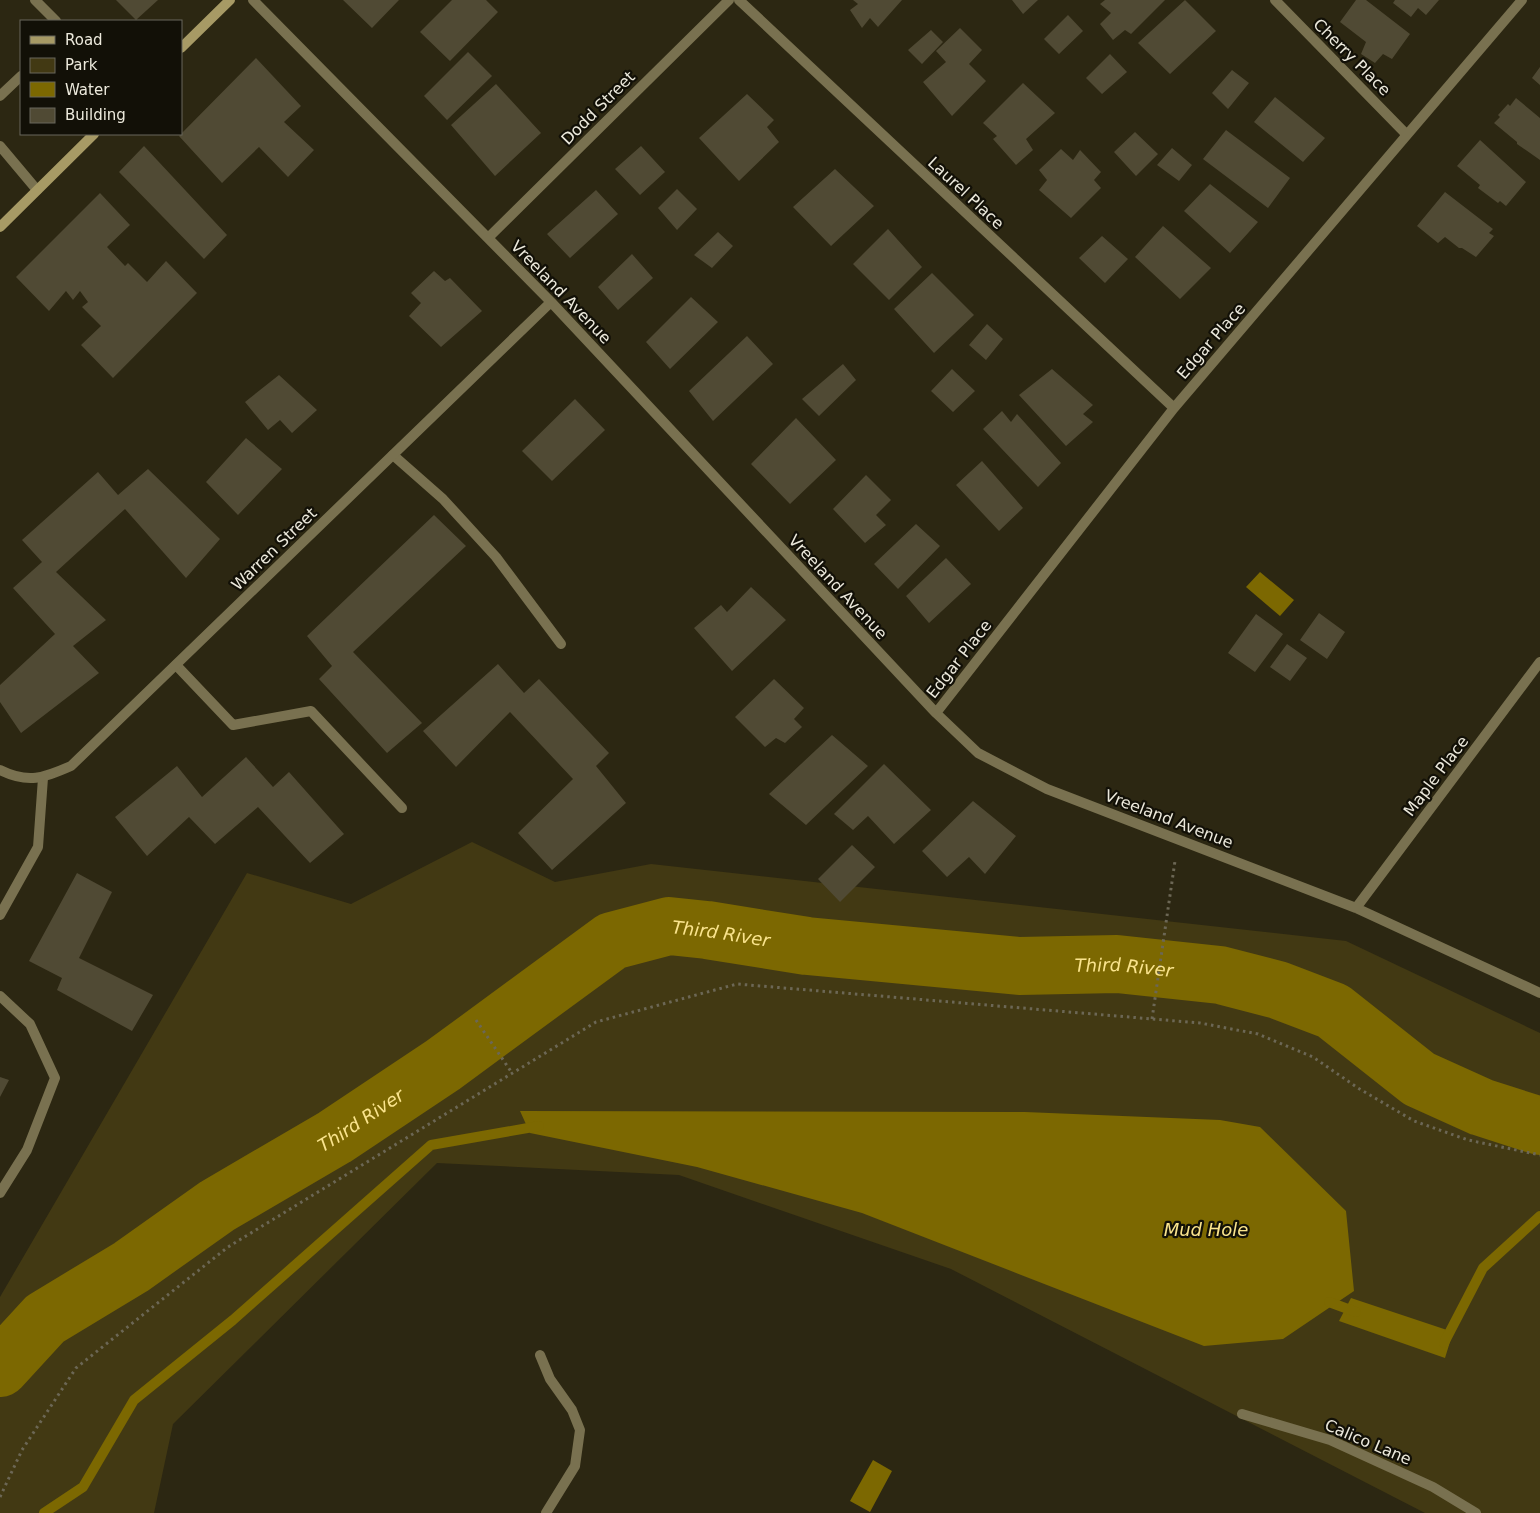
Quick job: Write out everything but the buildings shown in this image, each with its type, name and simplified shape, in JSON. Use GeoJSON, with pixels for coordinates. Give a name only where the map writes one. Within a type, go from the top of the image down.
{"type":"FeatureCollection","features":[{"type":"Feature","properties":{"kind":"main road"},"geometry":{"type":"LineString","coordinates":[[182,47],[230,0]]}},
{"type":"Feature","properties":{"kind":"main road"},"geometry":{"type":"LineString","coordinates":[[0,226],[93,135]]}},
{"type":"Feature","properties":{"kind":"street"},"geometry":{"type":"LineString","coordinates":[[35,0],[55,20]]}},
{"type":"Feature","properties":{"kind":"street","name":"Vreeland Avenue"},"geometry":{"type":"LineString","coordinates":[[253,0],[551,302],[936,713],[978,753],[1047,789],[1179,838],[1356,908],[1540,992]]}},
{"type":"Feature","properties":{"kind":"street","name":"Dodd Street"},"geometry":{"type":"LineString","coordinates":[[488,238],[729,0]]}},
{"type":"Feature","properties":{"kind":"street","name":"Laurel Place"},"geometry":{"type":"LineString","coordinates":[[739,0],[1174,408]]}},
{"type":"Feature","properties":{"kind":"street","name":"Cherry Place"},"geometry":{"type":"LineString","coordinates":[[1275,0],[1407,134]]}},
{"type":"Feature","properties":{"kind":"street","name":"Edgar Place"},"geometry":{"type":"LineString","coordinates":[[936,713],[1174,408],[1522,0]]}},
{"type":"Feature","properties":{"kind":"street"},"geometry":{"type":"LineString","coordinates":[[0,96],[20,77]]}},
{"type":"Feature","properties":{"kind":"street"},"geometry":{"type":"LineString","coordinates":[[0,146],[37,190]]}},
{"type":"Feature","properties":{"kind":"street","name":"Warren Street"},"geometry":{"type":"LineString","coordinates":[[0,770],[16,778],[43,778],[72,766],[551,302]]}},
{"type":"Feature","properties":{"kind":"street"},"geometry":{"type":"LineString","coordinates":[[393,455],[443,499],[496,557],[561,644]]}},
{"type":"Feature","properties":{"kind":"street","name":"Maple Place"},"geometry":{"type":"LineString","coordinates":[[1356,908],[1540,662]]}},
{"type":"Feature","properties":{"kind":"street"},"geometry":{"type":"LineString","coordinates":[[176,665],[233,726],[311,711],[402,808]]}},
{"type":"Feature","properties":{"kind":"street"},"geometry":{"type":"LineString","coordinates":[[0,915],[38,847],[43,778]]}},
{"type":"Feature","properties":{"kind":"street"},"geometry":{"type":"LineString","coordinates":[[0,996],[30,1024],[55,1078],[27,1150],[0,1193]]}},
{"type":"Feature","properties":{"kind":"street"},"geometry":{"type":"LineString","coordinates":[[540,1355],[550,1379],[572,1410],[580,1430],[575,1466],[546,1513]]}},
{"type":"Feature","properties":{"kind":"street","name":"Calico Lane"},"geometry":{"type":"LineString","coordinates":[[1242,1414],[1330,1440],[1434,1487],[1476,1513]]}},
{"type":"Feature","properties":{"kind":"path"},"geometry":{"type":"LineString","coordinates":[[1152,1019],[1161,948],[1179,838]]}},
{"type":"Feature","properties":{"kind":"path"},"geometry":{"type":"LineString","coordinates":[[0,1497],[22,1450],[76,1368],[228,1247],[596,1022],[737,984],[1200,1023],[1258,1034],[1312,1056],[1358,1088],[1414,1121],[1468,1140],[1540,1155]]}},
{"type":"Feature","properties":{"kind":"path"},"geometry":{"type":"LineString","coordinates":[[476,1020],[512,1073]]}},
{"type":"Feature","properties":{"kind":"green space"},"geometry":{"type":"Polygon","coordinates":[[[472,842],[555,882],[651,864],[1346,941],[1540,1033],[1540,1513],[1425,1513],[951,1269],[679,1175],[437,1163],[173,1424],[154,1513],[0,1513],[0,1297],[247,873],[351,904],[472,842]]]}},
{"type":"Feature","properties":{"kind":"water"},"geometry":{"type":"Polygon","coordinates":[[[1260,572],[1294,600],[1280,616],[1246,587],[1260,572]]]}},
{"type":"Feature","properties":{"kind":"water","name":"Mud Hole"},"geometry":{"type":"Polygon","coordinates":[[[520,1111],[1025,1112],[1220,1120],[1260,1127],[1346,1211],[1354,1291],[1283,1339],[1204,1346],[862,1213],[697,1167],[530,1133],[520,1111]]]}},
{"type":"Feature","properties":{"kind":"water"},"geometry":{"type":"Polygon","coordinates":[[[1351,1298],[1453,1332],[1445,1358],[1339,1321],[1351,1298]]]}},
{"type":"Feature","properties":{"kind":"water"},"geometry":{"type":"Polygon","coordinates":[[[873,1460],[892,1471],[870,1512],[850,1501],[873,1460]]]}},
{"type":"Feature","properties":{"kind":"waterway","name":"Third River"},"geometry":{"type":"LineString","coordinates":[[0,1368],[45,1319],[131,1267],[217,1206],[335,1137],[443,1065],[612,941],[669,926],[807,946],[1019,966],[1117,964],[1220,975],[1278,990],[1333,1011],[1419,1079],[1481,1107],[1540,1126]]}},
{"type":"Feature","properties":{"kind":"waterway"},"geometry":{"type":"LineString","coordinates":[[44,1513],[83,1487],[134,1400],[233,1320],[431,1145],[539,1126]]}},
{"type":"Feature","properties":{"kind":"waterway"},"geometry":{"type":"LineString","coordinates":[[1444,1343],[1483,1268],[1540,1216]]}},
{"type":"Feature","properties":{"kind":"waterway"},"geometry":{"type":"LineString","coordinates":[[1329,1302],[1356,1312]]}}]}
